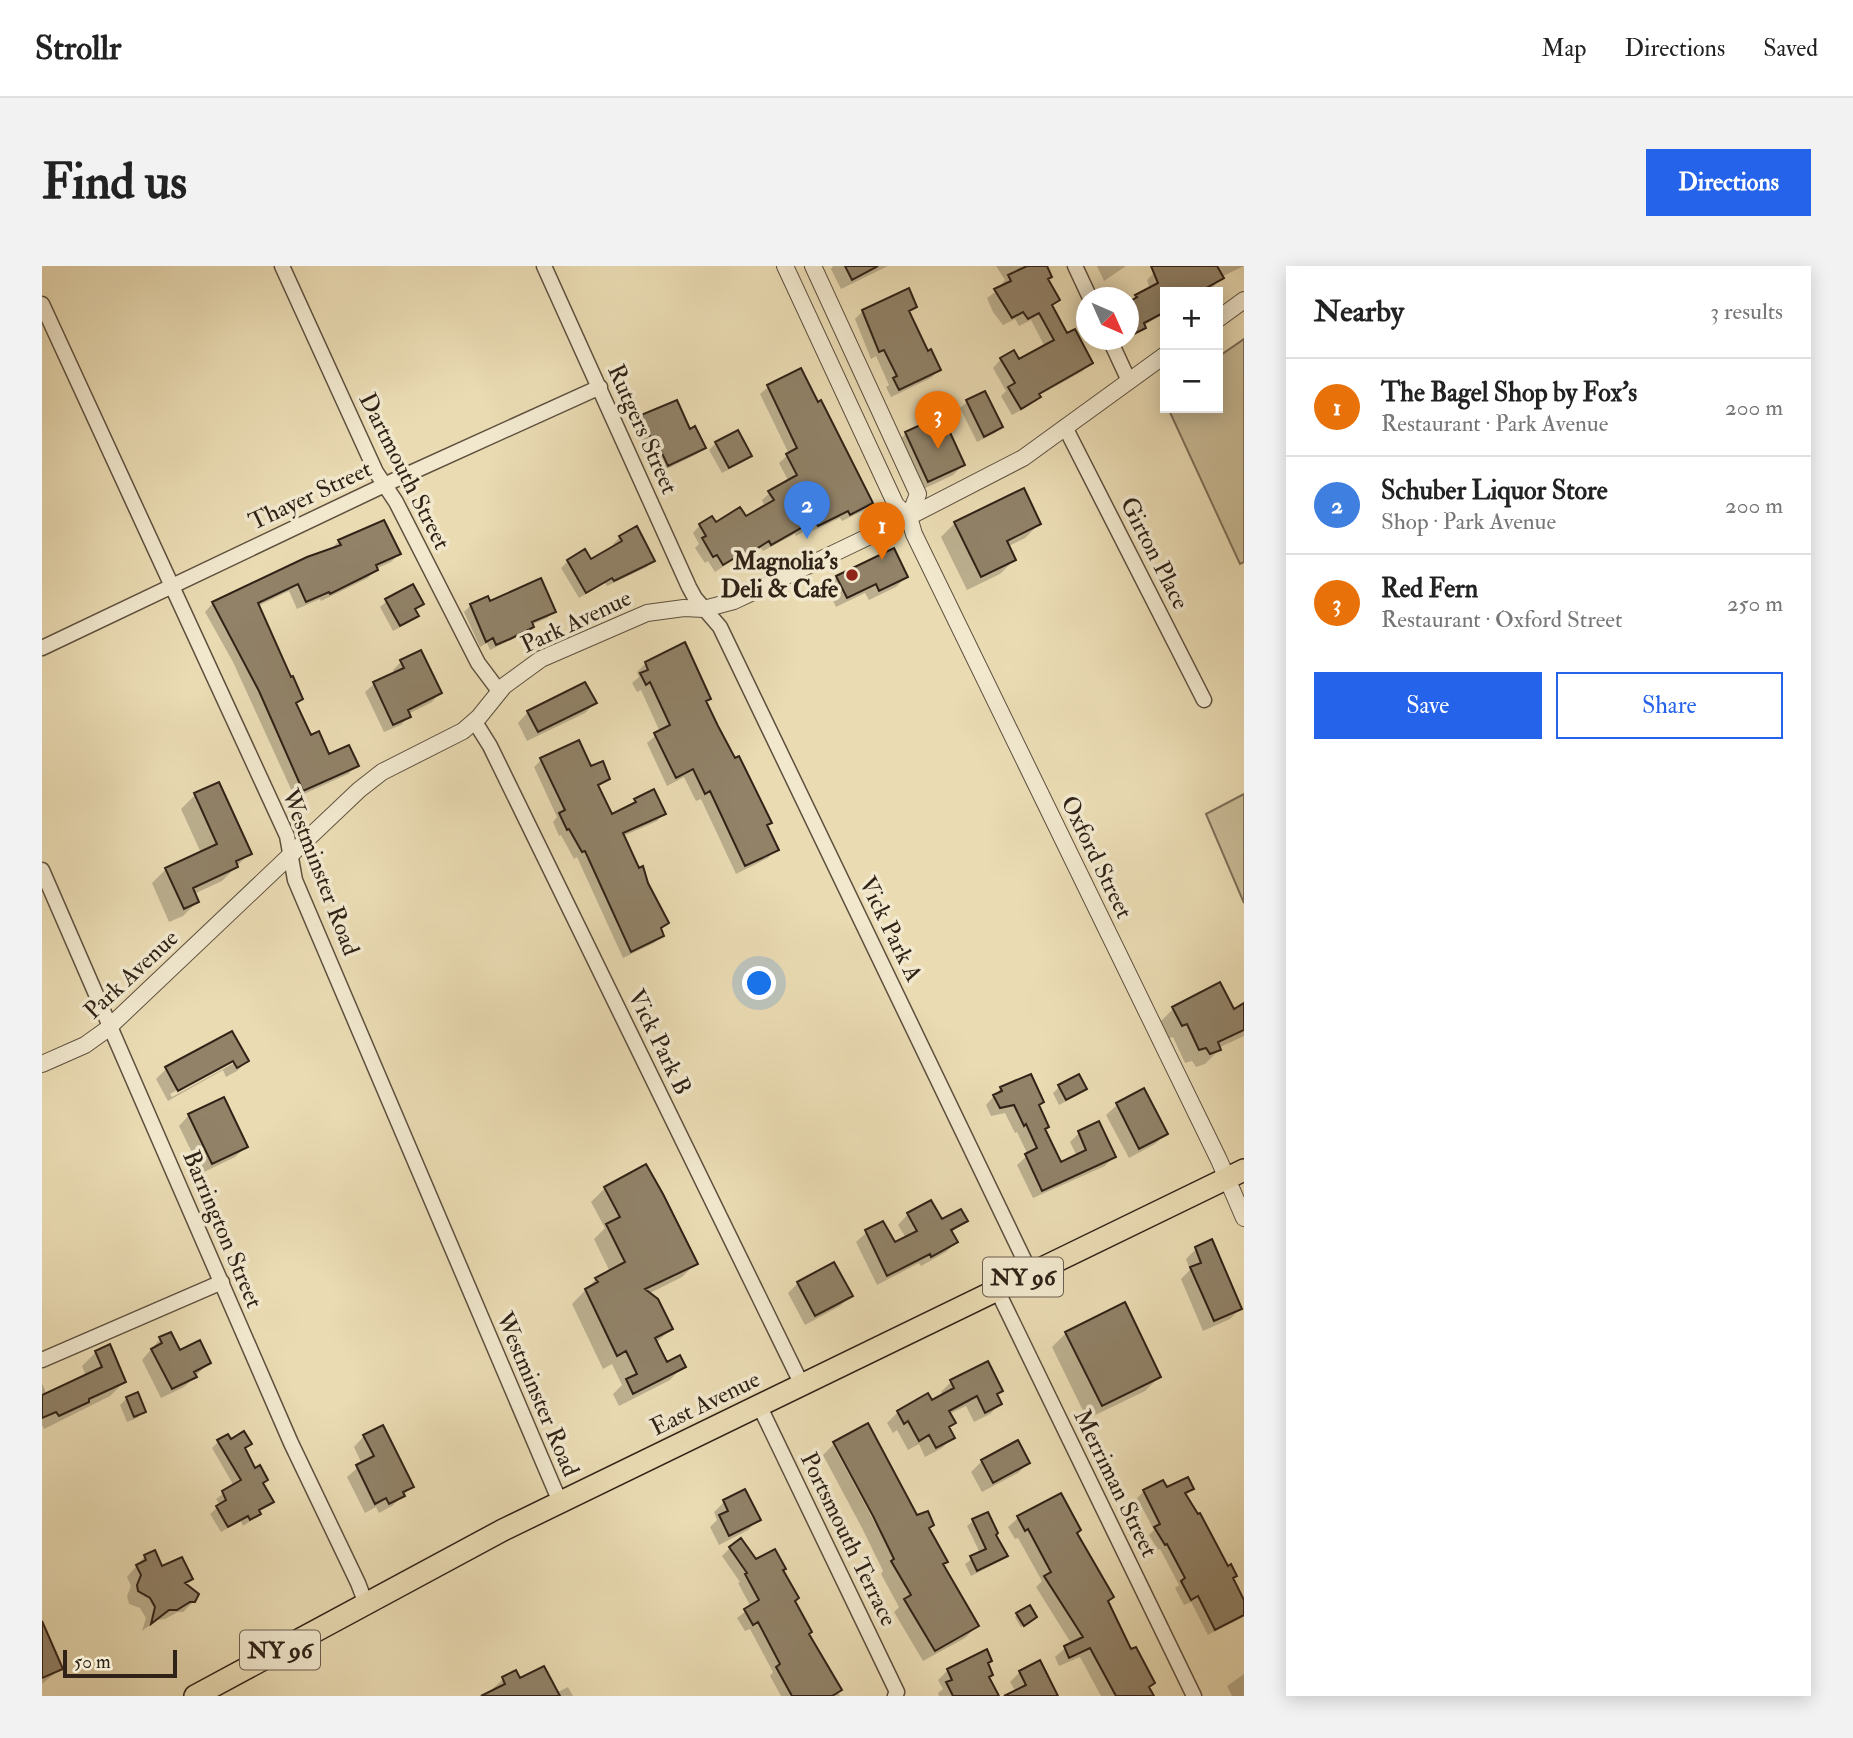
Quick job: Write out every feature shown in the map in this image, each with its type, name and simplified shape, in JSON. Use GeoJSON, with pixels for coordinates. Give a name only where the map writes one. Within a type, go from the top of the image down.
{"type":"FeatureCollection","features":[{"type":"Feature","properties":{"kind":"main road","name":"East Avenue"},"geometry":{"type":"LineString","coordinates":[[195,1696],[503,1530],[1235,1174]]}},
{"type":"Feature","properties":{"kind":"street","name":"Dartmouth Street"},"geometry":{"type":"LineString","coordinates":[[282,266],[376,472],[396,502],[478,663],[499,691]]}},
{"type":"Feature","properties":{"kind":"street","name":"Rutgers Street"},"geometry":{"type":"LineString","coordinates":[[544,266],[689,587],[704,609]]}},
{"type":"Feature","properties":{"kind":"street","name":"Oxford Street"},"geometry":{"type":"LineString","coordinates":[[785,266],[896,505],[909,517],[914,534],[1235,1174],[1244,1218]]}},
{"type":"Feature","properties":{"kind":"street","name":"Oxford Street"},"geometry":{"type":"LineString","coordinates":[[813,266],[918,494],[909,517]]}},
{"type":"Feature","properties":{"kind":"street"},"geometry":{"type":"LineString","coordinates":[[1075,266],[1085,287]]}},
{"type":"Feature","properties":{"kind":"street"},"geometry":{"type":"LineString","coordinates":[[1223,315],[1244,300]]}},
{"type":"Feature","properties":{"kind":"street","name":"Westminster Road"},"geometry":{"type":"LineString","coordinates":[[42,304],[287,836],[295,880],[560,1502]]}},
{"type":"Feature","properties":{"kind":"street"},"geometry":{"type":"LineString","coordinates":[[1115,350],[1129,381]]}},
{"type":"Feature","properties":{"kind":"street","name":"Park Avenue"},"geometry":{"type":"LineString","coordinates":[[42,1064],[85,1045],[111,1025],[290,854],[374,778],[458,734],[475,722],[499,691],[541,659],[628,620],[667,609],[704,609],[742,598],[909,517],[1012,464],[1160,359]]}},
{"type":"Feature","properties":{"kind":"street","name":"Thayer Street"},"geometry":{"type":"LineString","coordinates":[[42,648],[384,485],[600,387]]}},
{"type":"Feature","properties":{"kind":"street","name":"Girton Place"},"geometry":{"type":"LineString","coordinates":[[1065,427],[1204,700]]}},
{"type":"Feature","properties":{"kind":"street","name":"Vick Park A"},"geometry":{"type":"LineString","coordinates":[[704,609],[725,636],[1031,1274]]}},
{"type":"Feature","properties":{"kind":"street","name":"Vick Park B"},"geometry":{"type":"LineString","coordinates":[[475,722],[496,758],[802,1385]]}},
{"type":"Feature","properties":{"kind":"street","name":"Barrington Street"},"geometry":{"type":"LineString","coordinates":[[42,870],[291,1443],[366,1604]]}},
{"type":"Feature","properties":{"kind":"street"},"geometry":{"type":"LineString","coordinates":[[42,1360],[222,1282]]}},
{"type":"Feature","properties":{"kind":"street","name":"Merriman Street"},"geometry":{"type":"LineString","coordinates":[[997,1290],[1194,1696]]}},
{"type":"Feature","properties":{"kind":"street","name":"Portsmouth Terrace"},"geometry":{"type":"LineString","coordinates":[[759,1405],[901,1695]]}},
{"type":"Feature","properties":{"kind":"shaded area"},"geometry":{"type":"Polygon","coordinates":[[[1244,339],[1244,562],[1240,564],[1170,413],[1223,413],[1223,354],[1244,339]]]}},
{"type":"Feature","properties":{"kind":"shaded area"},"geometry":{"type":"Polygon","coordinates":[[[1244,794],[1244,903],[1206,814],[1244,794]]]}},
{"type":"Feature","properties":{"kind":"building"},"geometry":{"type":"Polygon","coordinates":[[[845,266],[878,266],[852,280],[845,266]]]}},
{"type":"Feature","properties":{"kind":"building"},"geometry":{"type":"Polygon","coordinates":[[[1027,266],[1047,266],[1052,277],[1048,279],[1060,300],[1052,305],[1067,333],[1075,329],[1076,350],[1086,350],[1093,363],[1039,394],[1041,397],[1021,409],[1008,387],[1015,383],[1000,358],[1014,350],[1019,359],[1054,340],[1039,313],[1028,319],[1023,312],[1012,318],[994,289],[1011,281],[1008,275],[1027,266]]]}},
{"type":"Feature","properties":{"kind":"building"},"geometry":{"type":"Polygon","coordinates":[[[1151,266],[1217,266],[1224,278],[1208,287],[1160,287],[1160,315],[1144,323],[1146,328],[1139,332],[1139,293],[1158,283],[1151,266]]]}},
{"type":"Feature","properties":{"kind":"building"},"geometry":{"type":"Polygon","coordinates":[[[909,288],[917,307],[909,311],[928,351],[931,349],[941,370],[899,390],[893,378],[897,376],[884,350],[879,352],[862,310],[909,288]]]}},
{"type":"Feature","properties":{"kind":"building"},"geometry":{"type":"Polygon","coordinates":[[[801,368],[818,402],[821,400],[873,503],[850,515],[848,511],[818,526],[816,523],[804,529],[803,527],[771,545],[769,541],[745,556],[743,553],[723,565],[717,555],[713,557],[702,538],[706,536],[699,524],[712,516],[716,522],[740,507],[746,516],[774,500],[768,491],[797,475],[786,454],[797,448],[767,385],[801,368]]]}},
{"type":"Feature","properties":{"kind":"building"},"geometry":{"type":"Polygon","coordinates":[[[985,391],[1003,427],[984,437],[966,400],[985,391]]]}},
{"type":"Feature","properties":{"kind":"building"},"geometry":{"type":"Polygon","coordinates":[[[677,400],[690,429],[695,426],[706,448],[668,466],[654,436],[650,437],[641,415],[677,400]]]}},
{"type":"Feature","properties":{"kind":"building"},"geometry":{"type":"Polygon","coordinates":[[[942,415],[965,465],[928,482],[905,432],[942,415]]]}},
{"type":"Feature","properties":{"kind":"building"},"geometry":{"type":"Polygon","coordinates":[[[738,430],[752,456],[729,468],[715,442],[738,430]]]}},
{"type":"Feature","properties":{"kind":"building"},"geometry":{"type":"Polygon","coordinates":[[[1024,488],[1041,524],[1007,541],[1016,560],[981,577],[954,522],[1024,488]]]}},
{"type":"Feature","properties":{"kind":"building"},"geometry":{"type":"Polygon","coordinates":[[[384,520],[401,554],[376,565],[378,570],[330,594],[329,592],[306,602],[298,584],[258,603],[303,699],[296,703],[311,735],[319,731],[329,754],[349,745],[359,766],[303,791],[259,691],[212,602],[307,557],[341,545],[338,540],[384,520]]]}},
{"type":"Feature","properties":{"kind":"building"},"geometry":{"type":"Polygon","coordinates":[[[637,526],[655,561],[614,581],[612,578],[586,593],[567,560],[585,549],[591,559],[622,541],[619,536],[637,526]]]}},
{"type":"Feature","properties":{"kind":"building"},"geometry":{"type":"Polygon","coordinates":[[[894,548],[908,577],[879,591],[876,584],[847,598],[836,576],[894,548]]]}},
{"type":"Feature","properties":{"kind":"building"},"geometry":{"type":"Polygon","coordinates":[[[541,578],[556,612],[532,622],[534,627],[496,645],[493,638],[486,642],[470,604],[488,596],[490,601],[541,578]]]}},
{"type":"Feature","properties":{"kind":"building"},"geometry":{"type":"Polygon","coordinates":[[[413,584],[424,604],[415,609],[419,616],[400,626],[385,599],[413,584]]]}},
{"type":"Feature","properties":{"kind":"building"},"geometry":{"type":"Polygon","coordinates":[[[685,642],[711,699],[706,701],[718,726],[735,758],[739,756],[772,823],[767,825],[779,850],[745,866],[710,791],[705,794],[693,769],[676,778],[654,733],[670,725],[650,682],[646,685],[640,673],[648,670],[645,662],[685,642]]]}},
{"type":"Feature","properties":{"kind":"building"},"geometry":{"type":"Polygon","coordinates":[[[421,650],[442,693],[408,710],[411,717],[393,725],[373,682],[404,668],[400,660],[421,650]]]}},
{"type":"Feature","properties":{"kind":"building"},"geometry":{"type":"Polygon","coordinates":[[[585,682],[597,703],[538,732],[527,711],[585,682]]]}},
{"type":"Feature","properties":{"kind":"building"},"geometry":{"type":"Polygon","coordinates":[[[579,740],[591,766],[603,761],[610,779],[598,785],[612,814],[654,789],[666,814],[623,833],[639,868],[643,866],[648,883],[669,923],[661,928],[664,936],[631,952],[585,851],[582,852],[559,813],[565,810],[540,758],[579,740]]]}},
{"type":"Feature","properties":{"kind":"building"},"geometry":{"type":"Polygon","coordinates":[[[219,782],[252,854],[236,861],[238,867],[193,888],[199,902],[184,909],[165,868],[217,844],[194,793],[219,782]]]}},
{"type":"Feature","properties":{"kind":"building"},"geometry":{"type":"Polygon","coordinates":[[[1220,982],[1234,1009],[1244,1003],[1244,1030],[1218,1042],[1221,1050],[1210,1054],[1206,1048],[1199,1050],[1187,1024],[1182,1026],[1172,1007],[1220,982]]]}},
{"type":"Feature","properties":{"kind":"building"},"geometry":{"type":"Polygon","coordinates":[[[232,1031],[249,1061],[237,1068],[233,1061],[178,1091],[165,1067],[232,1031]]]}},
{"type":"Feature","properties":{"kind":"building"},"geometry":{"type":"Polygon","coordinates":[[[1031,1074],[1044,1102],[1039,1105],[1049,1127],[1045,1129],[1061,1162],[1086,1150],[1078,1131],[1099,1121],[1116,1157],[1042,1191],[1025,1154],[1037,1148],[1026,1124],[1024,1126],[1014,1105],[1000,1108],[993,1095],[1002,1091],[1000,1087],[1031,1074]]]}},
{"type":"Feature","properties":{"kind":"building"},"geometry":{"type":"Polygon","coordinates":[[[1079,1074],[1087,1089],[1066,1100],[1058,1085],[1079,1074]]]}},
{"type":"Feature","properties":{"kind":"building"},"geometry":{"type":"Polygon","coordinates":[[[1144,1088],[1168,1134],[1139,1149],[1116,1103],[1144,1088]]]}},
{"type":"Feature","properties":{"kind":"building"},"geometry":{"type":"Polygon","coordinates":[[[224,1097],[248,1147],[212,1164],[188,1114],[224,1097]]]}},
{"type":"Feature","properties":{"kind":"building"},"geometry":{"type":"Polygon","coordinates":[[[646,1164],[698,1264],[645,1289],[658,1299],[673,1329],[655,1338],[667,1362],[680,1355],[686,1367],[633,1394],[626,1379],[637,1374],[626,1351],[617,1356],[585,1289],[598,1282],[595,1278],[625,1262],[606,1224],[620,1217],[604,1187],[646,1164]]]}},
{"type":"Feature","properties":{"kind":"building"},"geometry":{"type":"Polygon","coordinates":[[[931,1200],[942,1219],[961,1209],[968,1221],[951,1230],[958,1242],[887,1276],[865,1230],[883,1221],[895,1242],[917,1231],[907,1213],[931,1200]]]}},
{"type":"Feature","properties":{"kind":"building"},"geometry":{"type":"Polygon","coordinates":[[[1212,1239],[1242,1309],[1214,1321],[1190,1267],[1201,1263],[1195,1247],[1212,1239]]]}},
{"type":"Feature","properties":{"kind":"building"},"geometry":{"type":"Polygon","coordinates":[[[834,1262],[853,1296],[815,1316],[797,1282],[834,1262]]]}},
{"type":"Feature","properties":{"kind":"building"},"geometry":{"type":"Polygon","coordinates":[[[1125,1302],[1161,1377],[1102,1406],[1065,1332],[1125,1302]]]}},
{"type":"Feature","properties":{"kind":"building"},"geometry":{"type":"Polygon","coordinates":[[[171,1332],[180,1350],[200,1340],[211,1363],[194,1372],[197,1377],[172,1389],[151,1349],[162,1343],[159,1337],[171,1332]]]}},
{"type":"Feature","properties":{"kind":"building"},"geometry":{"type":"Polygon","coordinates":[[[110,1344],[126,1382],[59,1416],[56,1412],[42,1418],[42,1395],[102,1367],[95,1351],[110,1344]]]}},
{"type":"Feature","properties":{"kind":"building"},"geometry":{"type":"Polygon","coordinates":[[[988,1361],[1003,1391],[997,1394],[1002,1404],[985,1413],[977,1396],[949,1411],[956,1423],[949,1427],[955,1438],[936,1448],[929,1435],[919,1441],[908,1421],[904,1424],[897,1411],[928,1393],[932,1400],[954,1388],[950,1380],[988,1361]]]}},
{"type":"Feature","properties":{"kind":"building"},"geometry":{"type":"Polygon","coordinates":[[[138,1392],[146,1412],[134,1417],[126,1397],[138,1392]]]}},
{"type":"Feature","properties":{"kind":"building"},"geometry":{"type":"Polygon","coordinates":[[[868,1423],[917,1515],[928,1511],[934,1525],[929,1528],[948,1562],[943,1564],[979,1626],[935,1651],[904,1599],[911,1595],[891,1561],[894,1559],[833,1442],[868,1423]]]}},
{"type":"Feature","properties":{"kind":"building"},"geometry":{"type":"Polygon","coordinates":[[[383,1425],[414,1487],[403,1492],[405,1496],[389,1504],[386,1498],[375,1504],[356,1465],[374,1456],[363,1435],[383,1425]]]}},
{"type":"Feature","properties":{"kind":"building"},"geometry":{"type":"Polygon","coordinates":[[[244,1431],[252,1444],[245,1448],[255,1468],[260,1465],[268,1480],[263,1483],[274,1502],[259,1510],[261,1514],[250,1520],[248,1516],[228,1527],[216,1506],[226,1500],[222,1491],[241,1480],[217,1440],[228,1434],[231,1439],[244,1431]]]}},
{"type":"Feature","properties":{"kind":"building"},"geometry":{"type":"Polygon","coordinates":[[[1018,1440],[1030,1463],[993,1483],[981,1460],[1018,1440]]]}},
{"type":"Feature","properties":{"kind":"building"},"geometry":{"type":"Polygon","coordinates":[[[1188,1477],[1194,1489],[1185,1493],[1198,1514],[1200,1513],[1228,1566],[1231,1564],[1237,1576],[1233,1578],[1244,1600],[1244,1615],[1215,1630],[1198,1596],[1191,1600],[1181,1581],[1185,1578],[1167,1544],[1165,1545],[1154,1527],[1160,1524],[1143,1490],[1163,1480],[1167,1487],[1188,1477]]]}},
{"type":"Feature","properties":{"kind":"building"},"geometry":{"type":"Polygon","coordinates":[[[745,1489],[761,1520],[729,1536],[719,1515],[728,1511],[723,1500],[745,1489]]]}},
{"type":"Feature","properties":{"kind":"building"},"geometry":{"type":"Polygon","coordinates":[[[1061,1493],[1081,1530],[1077,1533],[1114,1597],[1108,1601],[1131,1649],[1136,1647],[1155,1683],[1149,1687],[1154,1696],[1116,1696],[1090,1648],[1069,1658],[1064,1646],[1083,1637],[1044,1576],[1051,1572],[1028,1529],[1025,1531],[1017,1516],[1061,1493]]]}},
{"type":"Feature","properties":{"kind":"building"},"geometry":{"type":"Polygon","coordinates":[[[988,1512],[998,1533],[996,1535],[1008,1556],[977,1571],[970,1556],[986,1549],[972,1519],[988,1512]]]}},
{"type":"Feature","properties":{"kind":"building"},"geometry":{"type":"Polygon","coordinates":[[[741,1538],[756,1559],[775,1549],[799,1598],[795,1601],[812,1632],[809,1634],[842,1690],[832,1696],[792,1696],[776,1667],[780,1664],[758,1622],[753,1625],[744,1609],[759,1600],[745,1574],[747,1573],[729,1547],[741,1538]]]}},
{"type":"Feature","properties":{"kind":"building"},"geometry":{"type":"Polygon","coordinates":[[[155,1550],[162,1566],[182,1557],[193,1579],[185,1583],[199,1594],[195,1602],[177,1610],[169,1610],[151,1624],[155,1607],[150,1598],[138,1591],[141,1575],[136,1565],[146,1560],[144,1555],[155,1550]]]}},
{"type":"Feature","properties":{"kind":"building"},"geometry":{"type":"Polygon","coordinates":[[[1030,1605],[1037,1617],[1024,1626],[1016,1613],[1030,1605]]]}},
{"type":"Feature","properties":{"kind":"building"},"geometry":{"type":"Polygon","coordinates":[[[42,1621],[63,1669],[42,1678],[42,1621]]]}},
{"type":"Feature","properties":{"kind":"building"},"geometry":{"type":"Polygon","coordinates":[[[987,1649],[992,1661],[988,1663],[993,1675],[989,1677],[999,1696],[953,1696],[946,1682],[952,1680],[947,1669],[987,1649]]]}},
{"type":"Feature","properties":{"kind":"building"},"geometry":{"type":"Polygon","coordinates":[[[1040,1660],[1058,1696],[1004,1696],[1026,1685],[1019,1671],[1040,1660]]]}},
{"type":"Feature","properties":{"kind":"building"},"geometry":{"type":"Polygon","coordinates":[[[544,1666],[560,1696],[481,1696],[505,1684],[502,1677],[516,1670],[520,1678],[544,1666]]]}},
{"type":"Feature","properties":{"kind":"place","name":"Red Fern"},"geometry":{"type":"Point","coordinates":[938,449]}},
{"type":"Feature","properties":{"kind":"place","name":"Schuber Liquor Store"},"geometry":{"type":"Point","coordinates":[807,539]}},
{"type":"Feature","properties":{"kind":"place","name":"The Bagel Shop by Fox's"},"geometry":{"type":"Point","coordinates":[882,560]}},
{"type":"Feature","properties":{"kind":"place","name":"Magnolia's Deli & Cafe"},"geometry":{"type":"Point","coordinates":[852,575]}}]}
